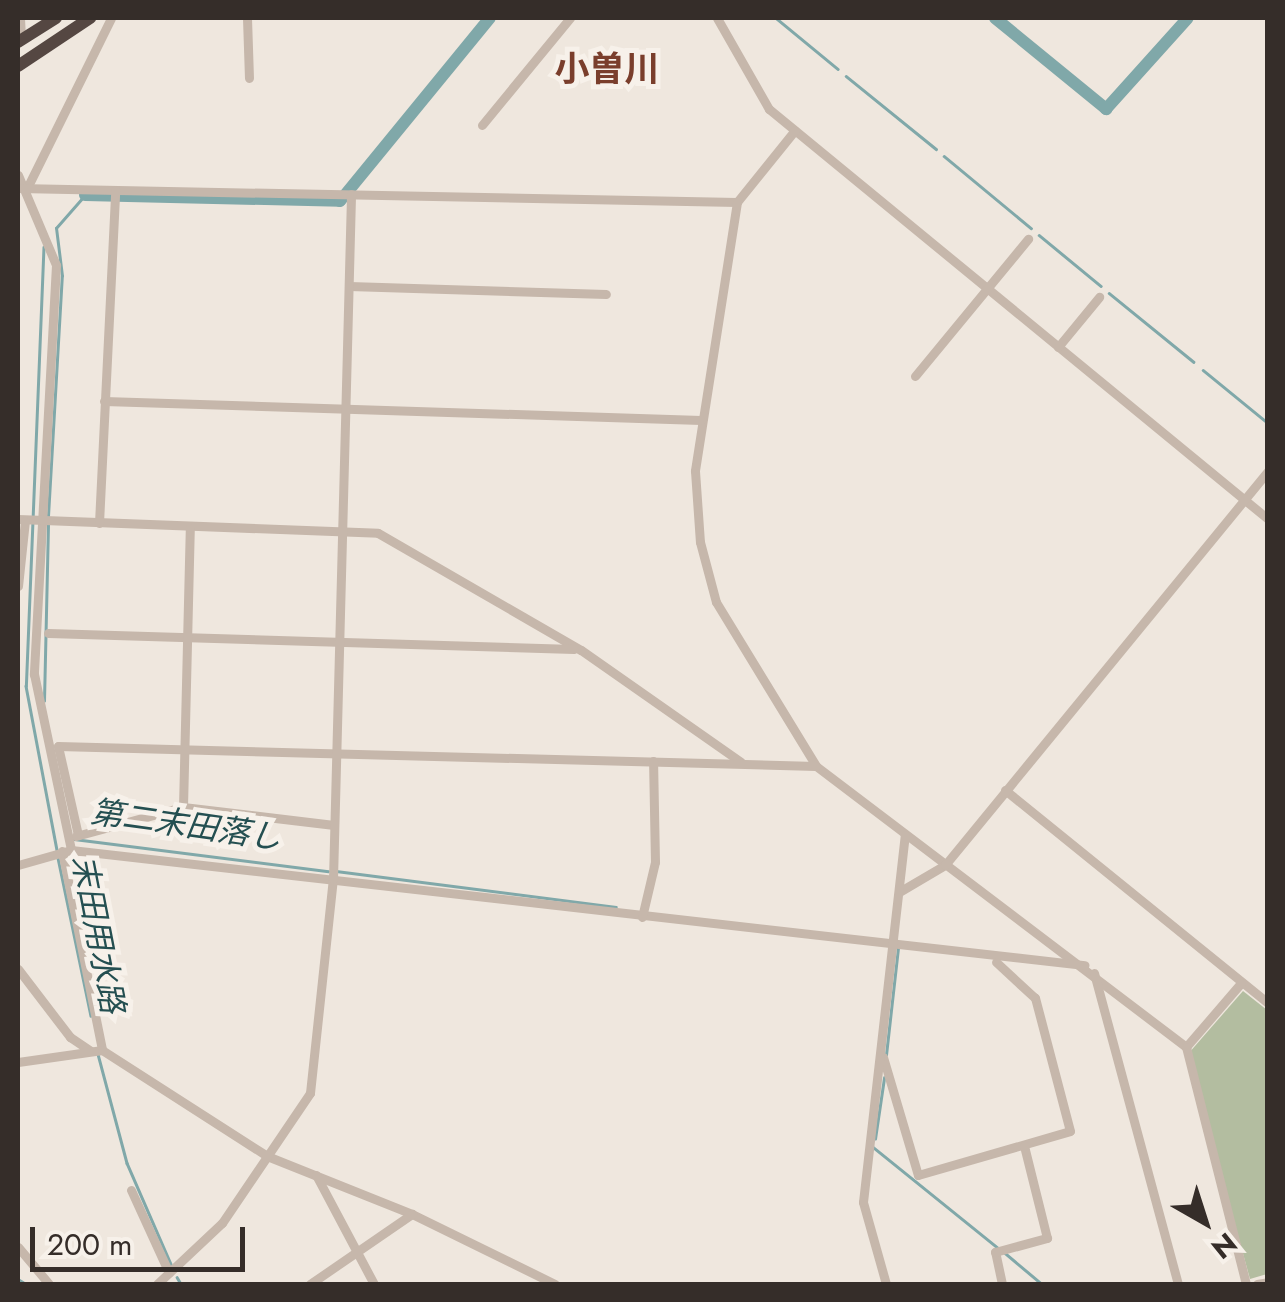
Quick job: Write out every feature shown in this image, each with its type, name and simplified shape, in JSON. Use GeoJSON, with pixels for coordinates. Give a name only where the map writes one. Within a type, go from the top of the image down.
{"type":"FeatureCollection","features":[{"type":"Feature","properties":{"kind":"highway"},"geometry":{"type":"LineString","coordinates":[[19,41],[56,18]]}},
{"type":"Feature","properties":{"kind":"highway"},"geometry":{"type":"LineString","coordinates":[[18,66],[90,18]]}},
{"type":"Feature","properties":{"kind":"street"},"geometry":{"type":"LineString","coordinates":[[19,41],[20,18]]}},
{"type":"Feature","properties":{"kind":"street"},"geometry":{"type":"LineString","coordinates":[[22,183],[110,18]]}},
{"type":"Feature","properties":{"kind":"street"},"geometry":{"type":"LineString","coordinates":[[246,18],[250,78]]}},
{"type":"Feature","properties":{"kind":"street"},"geometry":{"type":"LineString","coordinates":[[482,125],[570,18]]}},
{"type":"Feature","properties":{"kind":"street"},"geometry":{"type":"LineString","coordinates":[[717,18],[762,101],[1268,519]]}},
{"type":"Feature","properties":{"kind":"street"},"geometry":{"type":"LineString","coordinates":[[795,130],[737,202],[701,420],[696,513],[716,602],[816,766],[905,836],[1084,965],[1186,1048],[1246,1284]]}},
{"type":"Feature","properties":{"kind":"street"},"geometry":{"type":"LineString","coordinates":[[22,183],[115,190],[737,202]]}},
{"type":"Feature","properties":{"kind":"street"},"geometry":{"type":"LineString","coordinates":[[22,183],[56,265],[34,674],[70,844]]}},
{"type":"Feature","properties":{"kind":"street"},"geometry":{"type":"LineString","coordinates":[[99,524],[115,190]]}},
{"type":"Feature","properties":{"kind":"street"},"geometry":{"type":"LineString","coordinates":[[157,1284],[211,1236],[310,1093],[333,879],[352,194]]}},
{"type":"Feature","properties":{"kind":"street"},"geometry":{"type":"LineString","coordinates":[[915,376],[1028,240]]}},
{"type":"Feature","properties":{"kind":"street"},"geometry":{"type":"LineString","coordinates":[[350,286],[606,294]]}},
{"type":"Feature","properties":{"kind":"street"},"geometry":{"type":"LineString","coordinates":[[1058,347],[1099,297]]}},
{"type":"Feature","properties":{"kind":"street"},"geometry":{"type":"LineString","coordinates":[[104,400],[701,420]]}},
{"type":"Feature","properties":{"kind":"street"},"geometry":{"type":"LineString","coordinates":[[899,892],[945,864],[1268,471]]}},
{"type":"Feature","properties":{"kind":"street"},"geometry":{"type":"LineString","coordinates":[[18,586],[22,520],[378,533],[581,650],[744,764]]}},
{"type":"Feature","properties":{"kind":"street"},"geometry":{"type":"LineString","coordinates":[[182,807],[190,528]]}},
{"type":"Feature","properties":{"kind":"street"},"geometry":{"type":"LineString","coordinates":[[48,633],[581,650]]}},
{"type":"Feature","properties":{"kind":"street"},"geometry":{"type":"LineString","coordinates":[[96,1050],[58,746],[816,766]]}},
{"type":"Feature","properties":{"kind":"street"},"geometry":{"type":"LineString","coordinates":[[642,918],[655,862],[652,761]]}},
{"type":"Feature","properties":{"kind":"street"},"geometry":{"type":"LineString","coordinates":[[1006,790],[1268,1004]]}},
{"type":"Feature","properties":{"kind":"street"},"geometry":{"type":"LineString","coordinates":[[18,865],[182,807],[334,825]]}},
{"type":"Feature","properties":{"kind":"street"},"geometry":{"type":"LineString","coordinates":[[886,1284],[863,1202],[883,1057],[905,836]]}},
{"type":"Feature","properties":{"kind":"street"},"geometry":{"type":"LineString","coordinates":[[70,844],[642,918],[994,960],[1084,965]]}},
{"type":"Feature","properties":{"kind":"street"},"geometry":{"type":"LineString","coordinates":[[883,1057],[918,1175],[1070,1131],[1035,998],[994,960]]}},
{"type":"Feature","properties":{"kind":"street"},"geometry":{"type":"LineString","coordinates":[[18,969],[70,1038],[96,1050],[267,1156],[412,1214],[554,1284]]}},
{"type":"Feature","properties":{"kind":"street"},"geometry":{"type":"LineString","coordinates":[[1094,973],[1178,1284]]}},
{"type":"Feature","properties":{"kind":"street"},"geometry":{"type":"LineString","coordinates":[[1186,1048],[1241,982]]}},
{"type":"Feature","properties":{"kind":"street"},"geometry":{"type":"LineString","coordinates":[[18,1062],[96,1050]]}},
{"type":"Feature","properties":{"kind":"street"},"geometry":{"type":"LineString","coordinates":[[1002,1284],[994,1252],[1046,1238],[1024,1146]]}},
{"type":"Feature","properties":{"kind":"street"},"geometry":{"type":"LineString","coordinates":[[316,1175],[374,1284]]}},
{"type":"Feature","properties":{"kind":"street"},"geometry":{"type":"LineString","coordinates":[[131,1190],[169,1272]]}},
{"type":"Feature","properties":{"kind":"street"},"geometry":{"type":"LineString","coordinates":[[310,1284],[352,1249],[412,1214]]}},
{"type":"Feature","properties":{"kind":"street"},"geometry":{"type":"LineString","coordinates":[[18,1247],[49,1284]]}},
{"type":"Feature","properties":{"kind":"street"},"geometry":{"type":"LineString","coordinates":[[1257,1284],[1268,1282]]}},
{"type":"Feature","properties":{"kind":"green space"},"geometry":{"type":"Polygon","coordinates":[[[1243,991],[1267,1010],[1267,1274],[1250,1279],[1188,1054],[1243,991]]]}},
{"type":"Feature","properties":{"kind":"waterway","name":"第二末田落し"},"geometry":{"type":"LineString","coordinates":[[85,195],[340,201],[490,18]]}},
{"type":"Feature","properties":{"kind":"waterway"},"geometry":{"type":"LineString","coordinates":[[776,18],[838,69]]}},
{"type":"Feature","properties":{"kind":"waterway"},"geometry":{"type":"LineString","coordinates":[[995,18],[1106,109],[1188,18]]}},
{"type":"Feature","properties":{"kind":"waterway"},"geometry":{"type":"LineString","coordinates":[[846,76],[936,149]]}},
{"type":"Feature","properties":{"kind":"waterway"},"geometry":{"type":"LineString","coordinates":[[944,156],[1031,228]]}},
{"type":"Feature","properties":{"kind":"waterway","name":"第二末田落し"},"geometry":{"type":"LineString","coordinates":[[48,516],[62,276],[56,228],[85,195]]}},
{"type":"Feature","properties":{"kind":"waterway"},"geometry":{"type":"LineString","coordinates":[[1039,235],[1101,286]]}},
{"type":"Feature","properties":{"kind":"waterway","name":"末田用水路"},"geometry":{"type":"LineString","coordinates":[[44,247],[26,686],[57,850]]}},
{"type":"Feature","properties":{"kind":"waterway"},"geometry":{"type":"LineString","coordinates":[[1109,293],[1194,362]]}},
{"type":"Feature","properties":{"kind":"waterway"},"geometry":{"type":"LineString","coordinates":[[1203,370],[1268,423]]}},
{"type":"Feature","properties":{"kind":"waterway","name":"第二末田落し"},"geometry":{"type":"LineString","coordinates":[[44,701],[48,524]]}},
{"type":"Feature","properties":{"kind":"waterway"},"geometry":{"type":"LineString","coordinates":[[74,839],[328,871]]}},
{"type":"Feature","properties":{"kind":"waterway","name":"末田用水路"},"geometry":{"type":"LineString","coordinates":[[58,858],[91,1016]]}},
{"type":"Feature","properties":{"kind":"waterway","name":"第二末田落し"},"geometry":{"type":"LineString","coordinates":[[336,871],[616,907]]}},
{"type":"Feature","properties":{"kind":"waterway","name":"第二末田落し"},"geometry":{"type":"LineString","coordinates":[[886,1055],[898,948]]}},
{"type":"Feature","properties":{"kind":"waterway","name":"末田用水路"},"geometry":{"type":"LineString","coordinates":[[98,1054],[127,1163],[171,1264]]}},
{"type":"Feature","properties":{"kind":"waterway","name":"第二末田落し"},"geometry":{"type":"LineString","coordinates":[[875,1139],[884,1078]]}},
{"type":"Feature","properties":{"kind":"waterway","name":"第二末田落し"},"geometry":{"type":"LineString","coordinates":[[873,1147],[998,1248]]}},
{"type":"Feature","properties":{"kind":"waterway","name":"第二末田落し"},"geometry":{"type":"LineString","coordinates":[[1005,1253],[1042,1284]]}},
{"type":"Feature","properties":{"kind":"waterway","name":"末田用水路"},"geometry":{"type":"LineString","coordinates":[[177,1277],[181,1284]]}},
{"type":"Feature","properties":{"kind":"waterway"},"geometry":{"type":"LineString","coordinates":[[18,1279],[26,1284]]}},
{"type":"Feature","properties":{"kind":"district","name":"小曽川"},"geometry":{"type":"Point","coordinates":[607,69]}}]}
